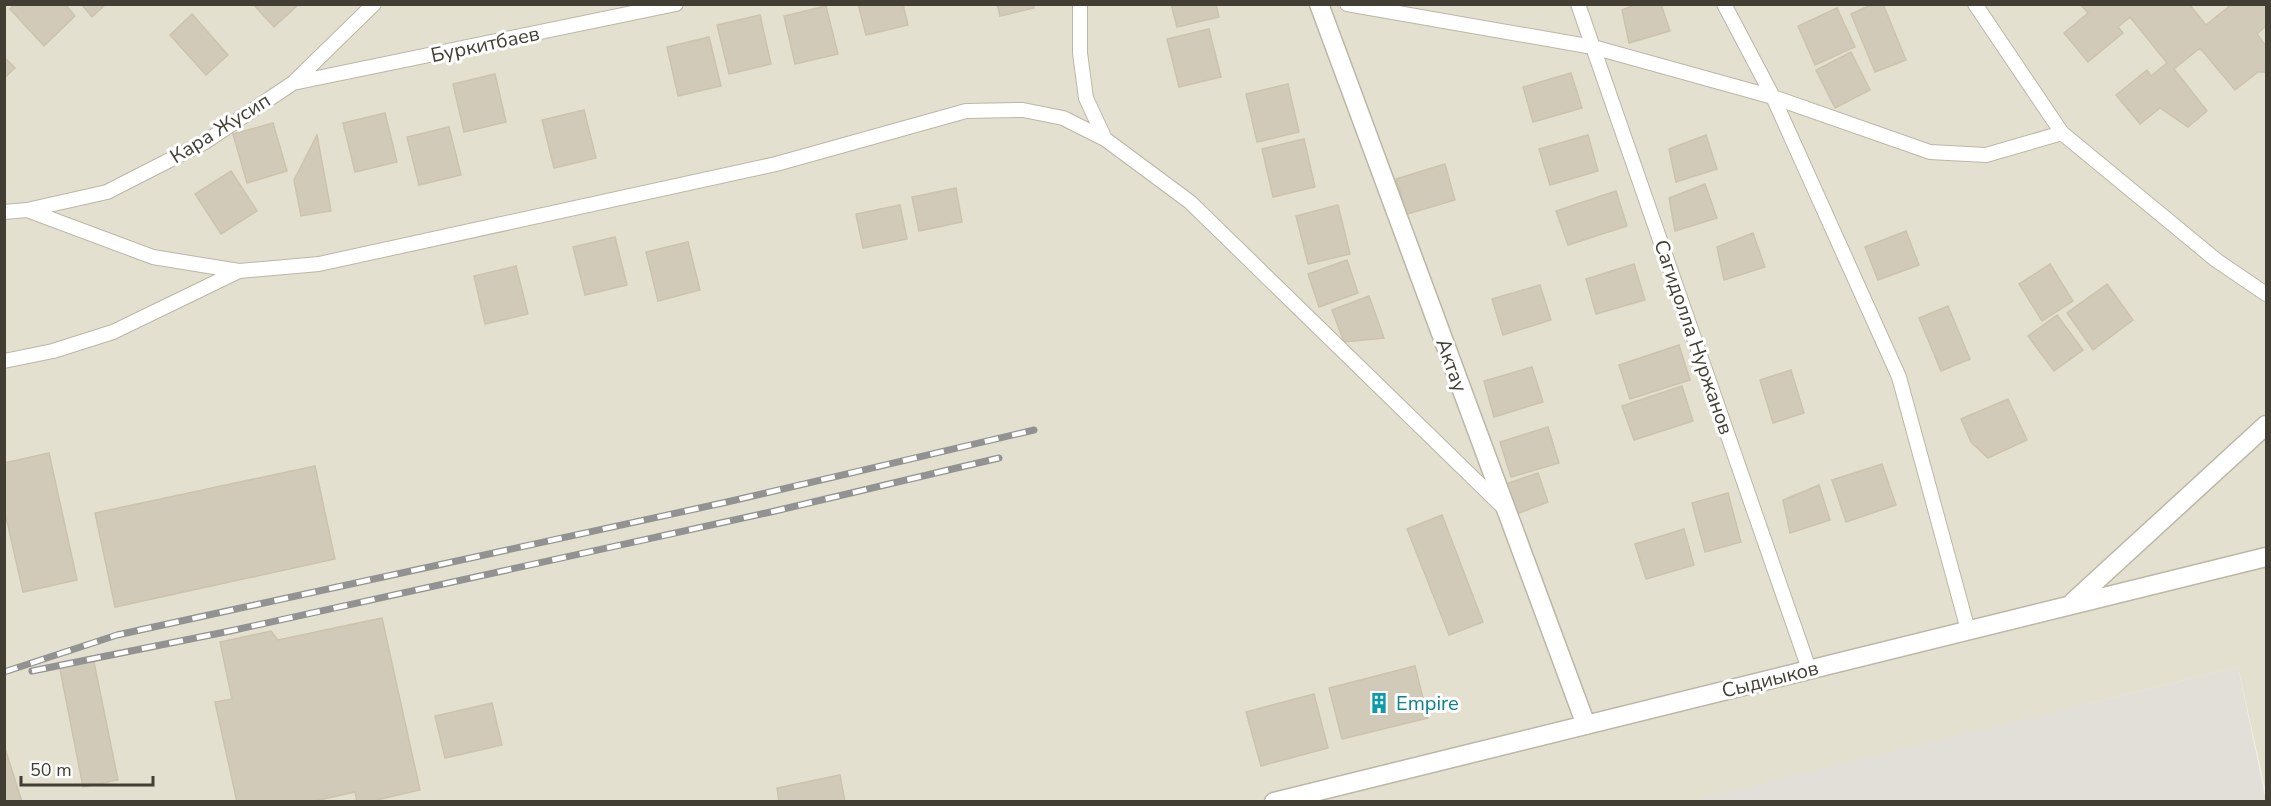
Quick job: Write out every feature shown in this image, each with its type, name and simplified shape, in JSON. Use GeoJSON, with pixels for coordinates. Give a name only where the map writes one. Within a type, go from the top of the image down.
{"type":"FeatureCollection","features":[{"type":"Feature","properties":{"kind":"street","name":"Кара Жусип"},"geometry":{"type":"LineString","coordinates":[[4,212],[27,210],[107,192],[206,142],[293,83],[374,4]]}},
{"type":"Feature","properties":{"kind":"street","name":"Буркитбаев"},"geometry":{"type":"LineString","coordinates":[[293,83],[676,4]]}},
{"type":"Feature","properties":{"kind":"street"},"geometry":{"type":"LineString","coordinates":[[1080,4],[1080,53],[1086,98],[1105,139]]}},
{"type":"Feature","properties":{"kind":"street","name":"Актау"},"geometry":{"type":"LineString","coordinates":[[1319,4],[1586,725]]}},
{"type":"Feature","properties":{"kind":"street"},"geometry":{"type":"LineString","coordinates":[[1347,4],[1593,47],[1773,97],[1930,152],[1986,155],[2062,133]]}},
{"type":"Feature","properties":{"kind":"street","name":"Сагидолла Нуржанов"},"geometry":{"type":"LineString","coordinates":[[1578,4],[1809,669]]}},
{"type":"Feature","properties":{"kind":"street"},"geometry":{"type":"LineString","coordinates":[[1724,4],[1773,97],[1899,377],[1968,630]]}},
{"type":"Feature","properties":{"kind":"street"},"geometry":{"type":"LineString","coordinates":[[1975,4],[2062,133],[2216,260],[2266,294]]}},
{"type":"Feature","properties":{"kind":"street"},"geometry":{"type":"LineString","coordinates":[[27,210],[153,257],[239,271],[319,264],[776,164],[966,111],[1023,110],[1063,118],[1105,139],[1190,202],[1505,509]]}},
{"type":"Feature","properties":{"kind":"street"},"geometry":{"type":"LineString","coordinates":[[4,361],[53,351],[113,332],[239,271]]}},
{"type":"Feature","properties":{"kind":"street"},"geometry":{"type":"LineString","coordinates":[[2070,604],[2266,425]]}},
{"type":"Feature","properties":{"kind":"street","name":"Сыдиыков"},"geometry":{"type":"LineString","coordinates":[[1274,801],[2266,557]]}},
{"type":"Feature","properties":{"kind":"shaded area"},"geometry":{"type":"Polygon","coordinates":[[[5,5],[2266,5],[2266,792],[2238,667],[1691,802],[5,802],[5,5]]]}},
{"type":"Feature","properties":{"kind":"shaded area"},"geometry":{"type":"Polygon","coordinates":[[[2238,667],[2266,801],[1691,801],[2238,667]]]}},
{"type":"Feature","properties":{"kind":"building"},"geometry":{"type":"Polygon","coordinates":[[[15,4],[65,4],[75,16],[44,46],[10,9],[15,4]]]}},
{"type":"Feature","properties":{"kind":"building"},"geometry":{"type":"Polygon","coordinates":[[[81,4],[106,4],[92,17],[81,4]]]}},
{"type":"Feature","properties":{"kind":"building"},"geometry":{"type":"Polygon","coordinates":[[[253,4],[299,4],[274,27],[253,4]]]}},
{"type":"Feature","properties":{"kind":"building"},"geometry":{"type":"Polygon","coordinates":[[[858,4],[903,4],[908,25],[866,35],[858,4]]]}},
{"type":"Feature","properties":{"kind":"building"},"geometry":{"type":"Polygon","coordinates":[[[997,4],[1033,4],[1034,8],[1000,16],[997,4]]]}},
{"type":"Feature","properties":{"kind":"building"},"geometry":{"type":"Polygon","coordinates":[[[1171,4],[1216,4],[1219,17],[1177,27],[1171,4]]]}},
{"type":"Feature","properties":{"kind":"building"},"geometry":{"type":"Polygon","coordinates":[[[1637,4],[1661,4],[1670,31],[1629,43],[1622,10],[1637,4]]]}},
{"type":"Feature","properties":{"kind":"building"},"geometry":{"type":"Polygon","coordinates":[[[1873,4],[1883,4],[1906,60],[1875,72],[1851,14],[1873,4]]]}},
{"type":"Feature","properties":{"kind":"building"},"geometry":{"type":"Polygon","coordinates":[[[2080,4],[2189,4],[2206,25],[2232,4],[2266,4],[2266,26],[2257,34],[2266,46],[2266,72],[2258,72],[2235,90],[2200,48],[2174,69],[2207,111],[2188,127],[2160,108],[2140,124],[2116,95],[2147,70],[2151,76],[2167,63],[2130,17],[2118,27],[2123,33],[2088,62],[2064,33],[2088,13],[2080,4]]]}},
{"type":"Feature","properties":{"kind":"building"},"geometry":{"type":"Polygon","coordinates":[[[826,6],[838,54],[795,64],[784,16],[826,6]]]}},
{"type":"Feature","properties":{"kind":"building"},"geometry":{"type":"Polygon","coordinates":[[[1837,8],[1855,47],[1815,65],[1798,26],[1837,8]]]}},
{"type":"Feature","properties":{"kind":"building"},"geometry":{"type":"Polygon","coordinates":[[[192,14],[228,55],[206,75],[170,35],[192,14]]]}},
{"type":"Feature","properties":{"kind":"building"},"geometry":{"type":"Polygon","coordinates":[[[760,15],[771,64],[729,74],[717,25],[760,15]]]}},
{"type":"Feature","properties":{"kind":"building"},"geometry":{"type":"Polygon","coordinates":[[[1209,29],[1221,77],[1179,87],[1167,39],[1209,29]]]}},
{"type":"Feature","properties":{"kind":"building"},"geometry":{"type":"Polygon","coordinates":[[[709,37],[721,86],[678,96],[667,47],[709,37]]]}},
{"type":"Feature","properties":{"kind":"building"},"geometry":{"type":"Polygon","coordinates":[[[1851,52],[1870,90],[1835,108],[1816,70],[1851,52]]]}},
{"type":"Feature","properties":{"kind":"building"},"geometry":{"type":"Polygon","coordinates":[[[4,57],[15,68],[4,78],[4,57]]]}},
{"type":"Feature","properties":{"kind":"building"},"geometry":{"type":"Polygon","coordinates":[[[1571,73],[1582,108],[1533,122],[1523,87],[1571,73]]]}},
{"type":"Feature","properties":{"kind":"building"},"geometry":{"type":"Polygon","coordinates":[[[495,74],[506,122],[464,132],[453,84],[495,74]]]}},
{"type":"Feature","properties":{"kind":"building"},"geometry":{"type":"Polygon","coordinates":[[[1288,84],[1299,132],[1257,142],[1246,94],[1288,84]]]}},
{"type":"Feature","properties":{"kind":"building"},"geometry":{"type":"Polygon","coordinates":[[[584,110],[596,158],[554,168],[542,120],[584,110]]]}},
{"type":"Feature","properties":{"kind":"building"},"geometry":{"type":"Polygon","coordinates":[[[385,113],[397,162],[355,172],[343,123],[385,113]]]}},
{"type":"Feature","properties":{"kind":"building"},"geometry":{"type":"Polygon","coordinates":[[[273,123],[287,171],[247,183],[233,134],[273,123]]]}},
{"type":"Feature","properties":{"kind":"building"},"geometry":{"type":"Polygon","coordinates":[[[449,127],[461,175],[419,185],[407,137],[449,127]]]}},
{"type":"Feature","properties":{"kind":"building"},"geometry":{"type":"Polygon","coordinates":[[[317,135],[331,211],[301,216],[294,180],[317,135]]]}},
{"type":"Feature","properties":{"kind":"building"},"geometry":{"type":"Polygon","coordinates":[[[1588,135],[1598,171],[1550,185],[1539,149],[1588,135]]]}},
{"type":"Feature","properties":{"kind":"building"},"geometry":{"type":"Polygon","coordinates":[[[1706,135],[1717,169],[1676,182],[1669,149],[1706,135]]]}},
{"type":"Feature","properties":{"kind":"building"},"geometry":{"type":"Polygon","coordinates":[[[1304,139],[1315,187],[1273,197],[1262,149],[1304,139]]]}},
{"type":"Feature","properties":{"kind":"building"},"geometry":{"type":"Polygon","coordinates":[[[1445,164],[1455,200],[1407,214],[1396,179],[1445,164]]]}},
{"type":"Feature","properties":{"kind":"building"},"geometry":{"type":"Polygon","coordinates":[[[231,171],[257,211],[221,234],[195,194],[231,171]]]}},
{"type":"Feature","properties":{"kind":"building"},"geometry":{"type":"Polygon","coordinates":[[[1705,184],[1717,218],[1675,231],[1669,198],[1705,184]]]}},
{"type":"Feature","properties":{"kind":"building"},"geometry":{"type":"Polygon","coordinates":[[[956,188],[962,222],[919,231],[912,197],[956,188]]]}},
{"type":"Feature","properties":{"kind":"building"},"geometry":{"type":"Polygon","coordinates":[[[1616,191],[1627,226],[1568,245],[1556,211],[1616,191]]]}},
{"type":"Feature","properties":{"kind":"building"},"geometry":{"type":"Polygon","coordinates":[[[900,205],[907,239],[863,248],[856,214],[900,205]]]}},
{"type":"Feature","properties":{"kind":"building"},"geometry":{"type":"Polygon","coordinates":[[[1338,205],[1350,254],[1308,264],[1296,216],[1338,205]]]}},
{"type":"Feature","properties":{"kind":"building"},"geometry":{"type":"Polygon","coordinates":[[[1906,231],[1919,265],[1878,280],[1865,247],[1906,231]]]}},
{"type":"Feature","properties":{"kind":"building"},"geometry":{"type":"Polygon","coordinates":[[[1753,233],[1765,267],[1724,280],[1717,247],[1753,233]]]}},
{"type":"Feature","properties":{"kind":"building"},"geometry":{"type":"Polygon","coordinates":[[[615,237],[627,285],[585,295],[573,247],[615,237]]]}},
{"type":"Feature","properties":{"kind":"building"},"geometry":{"type":"Polygon","coordinates":[[[688,242],[700,290],[658,301],[646,252],[688,242]]]}},
{"type":"Feature","properties":{"kind":"building"},"geometry":{"type":"Polygon","coordinates":[[[1347,260],[1358,293],[1319,307],[1308,274],[1347,260]]]}},
{"type":"Feature","properties":{"kind":"building"},"geometry":{"type":"Polygon","coordinates":[[[1634,264],[1645,300],[1596,314],[1586,279],[1634,264]]]}},
{"type":"Feature","properties":{"kind":"building"},"geometry":{"type":"Polygon","coordinates":[[[2050,264],[2073,301],[2042,321],[2019,284],[2050,264]]]}},
{"type":"Feature","properties":{"kind":"building"},"geometry":{"type":"Polygon","coordinates":[[[516,266],[528,314],[485,324],[474,276],[516,266]]]}},
{"type":"Feature","properties":{"kind":"building"},"geometry":{"type":"Polygon","coordinates":[[[2107,284],[2133,320],[2093,350],[2067,313],[2107,284]]]}},
{"type":"Feature","properties":{"kind":"building"},"geometry":{"type":"Polygon","coordinates":[[[1540,285],[1551,320],[1503,335],[1492,299],[1540,285]]]}},
{"type":"Feature","properties":{"kind":"building"},"geometry":{"type":"Polygon","coordinates":[[[1369,296],[1384,338],[1344,342],[1332,310],[1369,296]]]}},
{"type":"Feature","properties":{"kind":"building"},"geometry":{"type":"Polygon","coordinates":[[[1948,306],[1970,359],[1941,371],[1919,318],[1948,306]]]}},
{"type":"Feature","properties":{"kind":"building"},"geometry":{"type":"Polygon","coordinates":[[[2057,315],[2083,350],[2054,371],[2028,336],[2057,315]]]}},
{"type":"Feature","properties":{"kind":"building"},"geometry":{"type":"Polygon","coordinates":[[[1679,345],[1690,380],[1630,399],[1619,365],[1679,345]]]}},
{"type":"Feature","properties":{"kind":"building"},"geometry":{"type":"Polygon","coordinates":[[[1532,367],[1543,402],[1494,417],[1484,381],[1532,367]]]}},
{"type":"Feature","properties":{"kind":"building"},"geometry":{"type":"Polygon","coordinates":[[[1791,370],[1804,413],[1773,423],[1760,380],[1791,370]]]}},
{"type":"Feature","properties":{"kind":"building"},"geometry":{"type":"Polygon","coordinates":[[[1682,386],[1693,421],[1634,440],[1622,406],[1682,386]]]}},
{"type":"Feature","properties":{"kind":"building"},"geometry":{"type":"Polygon","coordinates":[[[2008,399],[2027,440],[1988,458],[1971,442],[1961,419],[2008,399]]]}},
{"type":"Feature","properties":{"kind":"building"},"geometry":{"type":"Polygon","coordinates":[[[1548,427],[1559,463],[1511,477],[1500,442],[1548,427]]]}},
{"type":"Feature","properties":{"kind":"building"},"geometry":{"type":"Polygon","coordinates":[[[49,453],[77,580],[23,592],[4,508],[4,463],[49,453]]]}},
{"type":"Feature","properties":{"kind":"building"},"geometry":{"type":"Polygon","coordinates":[[[1882,464],[1896,505],[1846,522],[1832,480],[1882,464]]]}},
{"type":"Feature","properties":{"kind":"building"},"geometry":{"type":"Polygon","coordinates":[[[315,466],[335,559],[115,607],[95,513],[315,466]]]}},
{"type":"Feature","properties":{"kind":"building"},"geometry":{"type":"Polygon","coordinates":[[[1538,473],[1548,502],[1514,515],[1503,485],[1538,473]]]}},
{"type":"Feature","properties":{"kind":"building"},"geometry":{"type":"Polygon","coordinates":[[[1819,485],[1830,520],[1790,533],[1783,500],[1819,485]]]}},
{"type":"Feature","properties":{"kind":"building"},"geometry":{"type":"Polygon","coordinates":[[[1728,493],[1741,542],[1705,552],[1692,503],[1728,493]]]}},
{"type":"Feature","properties":{"kind":"building"},"geometry":{"type":"Polygon","coordinates":[[[1442,515],[1483,622],[1449,635],[1407,529],[1442,515]]]}},
{"type":"Feature","properties":{"kind":"building"},"geometry":{"type":"Polygon","coordinates":[[[1684,529],[1694,565],[1646,579],[1635,544],[1684,529]]]}},
{"type":"Feature","properties":{"kind":"building"},"geometry":{"type":"Polygon","coordinates":[[[382,618],[420,790],[368,802],[357,802],[355,792],[310,802],[237,802],[215,702],[232,699],[220,642],[271,631],[278,640],[382,618]]]}},
{"type":"Feature","properties":{"kind":"building"},"geometry":{"type":"Polygon","coordinates":[[[93,657],[118,780],[83,787],[59,664],[93,657]]]}},
{"type":"Feature","properties":{"kind":"building","name":"Empire"},"geometry":{"type":"Polygon","coordinates":[[[1415,666],[1428,718],[1342,739],[1329,688],[1415,666]]]}},
{"type":"Feature","properties":{"kind":"building"},"geometry":{"type":"Polygon","coordinates":[[[1314,694],[1328,748],[1261,766],[1246,712],[1314,694]]]}},
{"type":"Feature","properties":{"kind":"building"},"geometry":{"type":"Polygon","coordinates":[[[492,703],[502,745],[445,758],[435,716],[492,703]]]}},
{"type":"Feature","properties":{"kind":"building"},"geometry":{"type":"Polygon","coordinates":[[[4,745],[22,802],[4,802],[4,745]]]}},
{"type":"Feature","properties":{"kind":"building"},"geometry":{"type":"Polygon","coordinates":[[[840,775],[845,802],[779,802],[777,788],[840,775]]]}},
{"type":"Feature","properties":{"kind":"railway"},"geometry":{"type":"LineString","coordinates":[[4,672],[117,635],[727,502],[1034,430]]}},
{"type":"Feature","properties":{"kind":"railway"},"geometry":{"type":"LineString","coordinates":[[32,671],[230,631],[775,511],[999,458]]}},
{"type":"Feature","properties":{"kind":"place","name":"Empire"},"geometry":{"type":"Point","coordinates":[1379,703]}}]}
